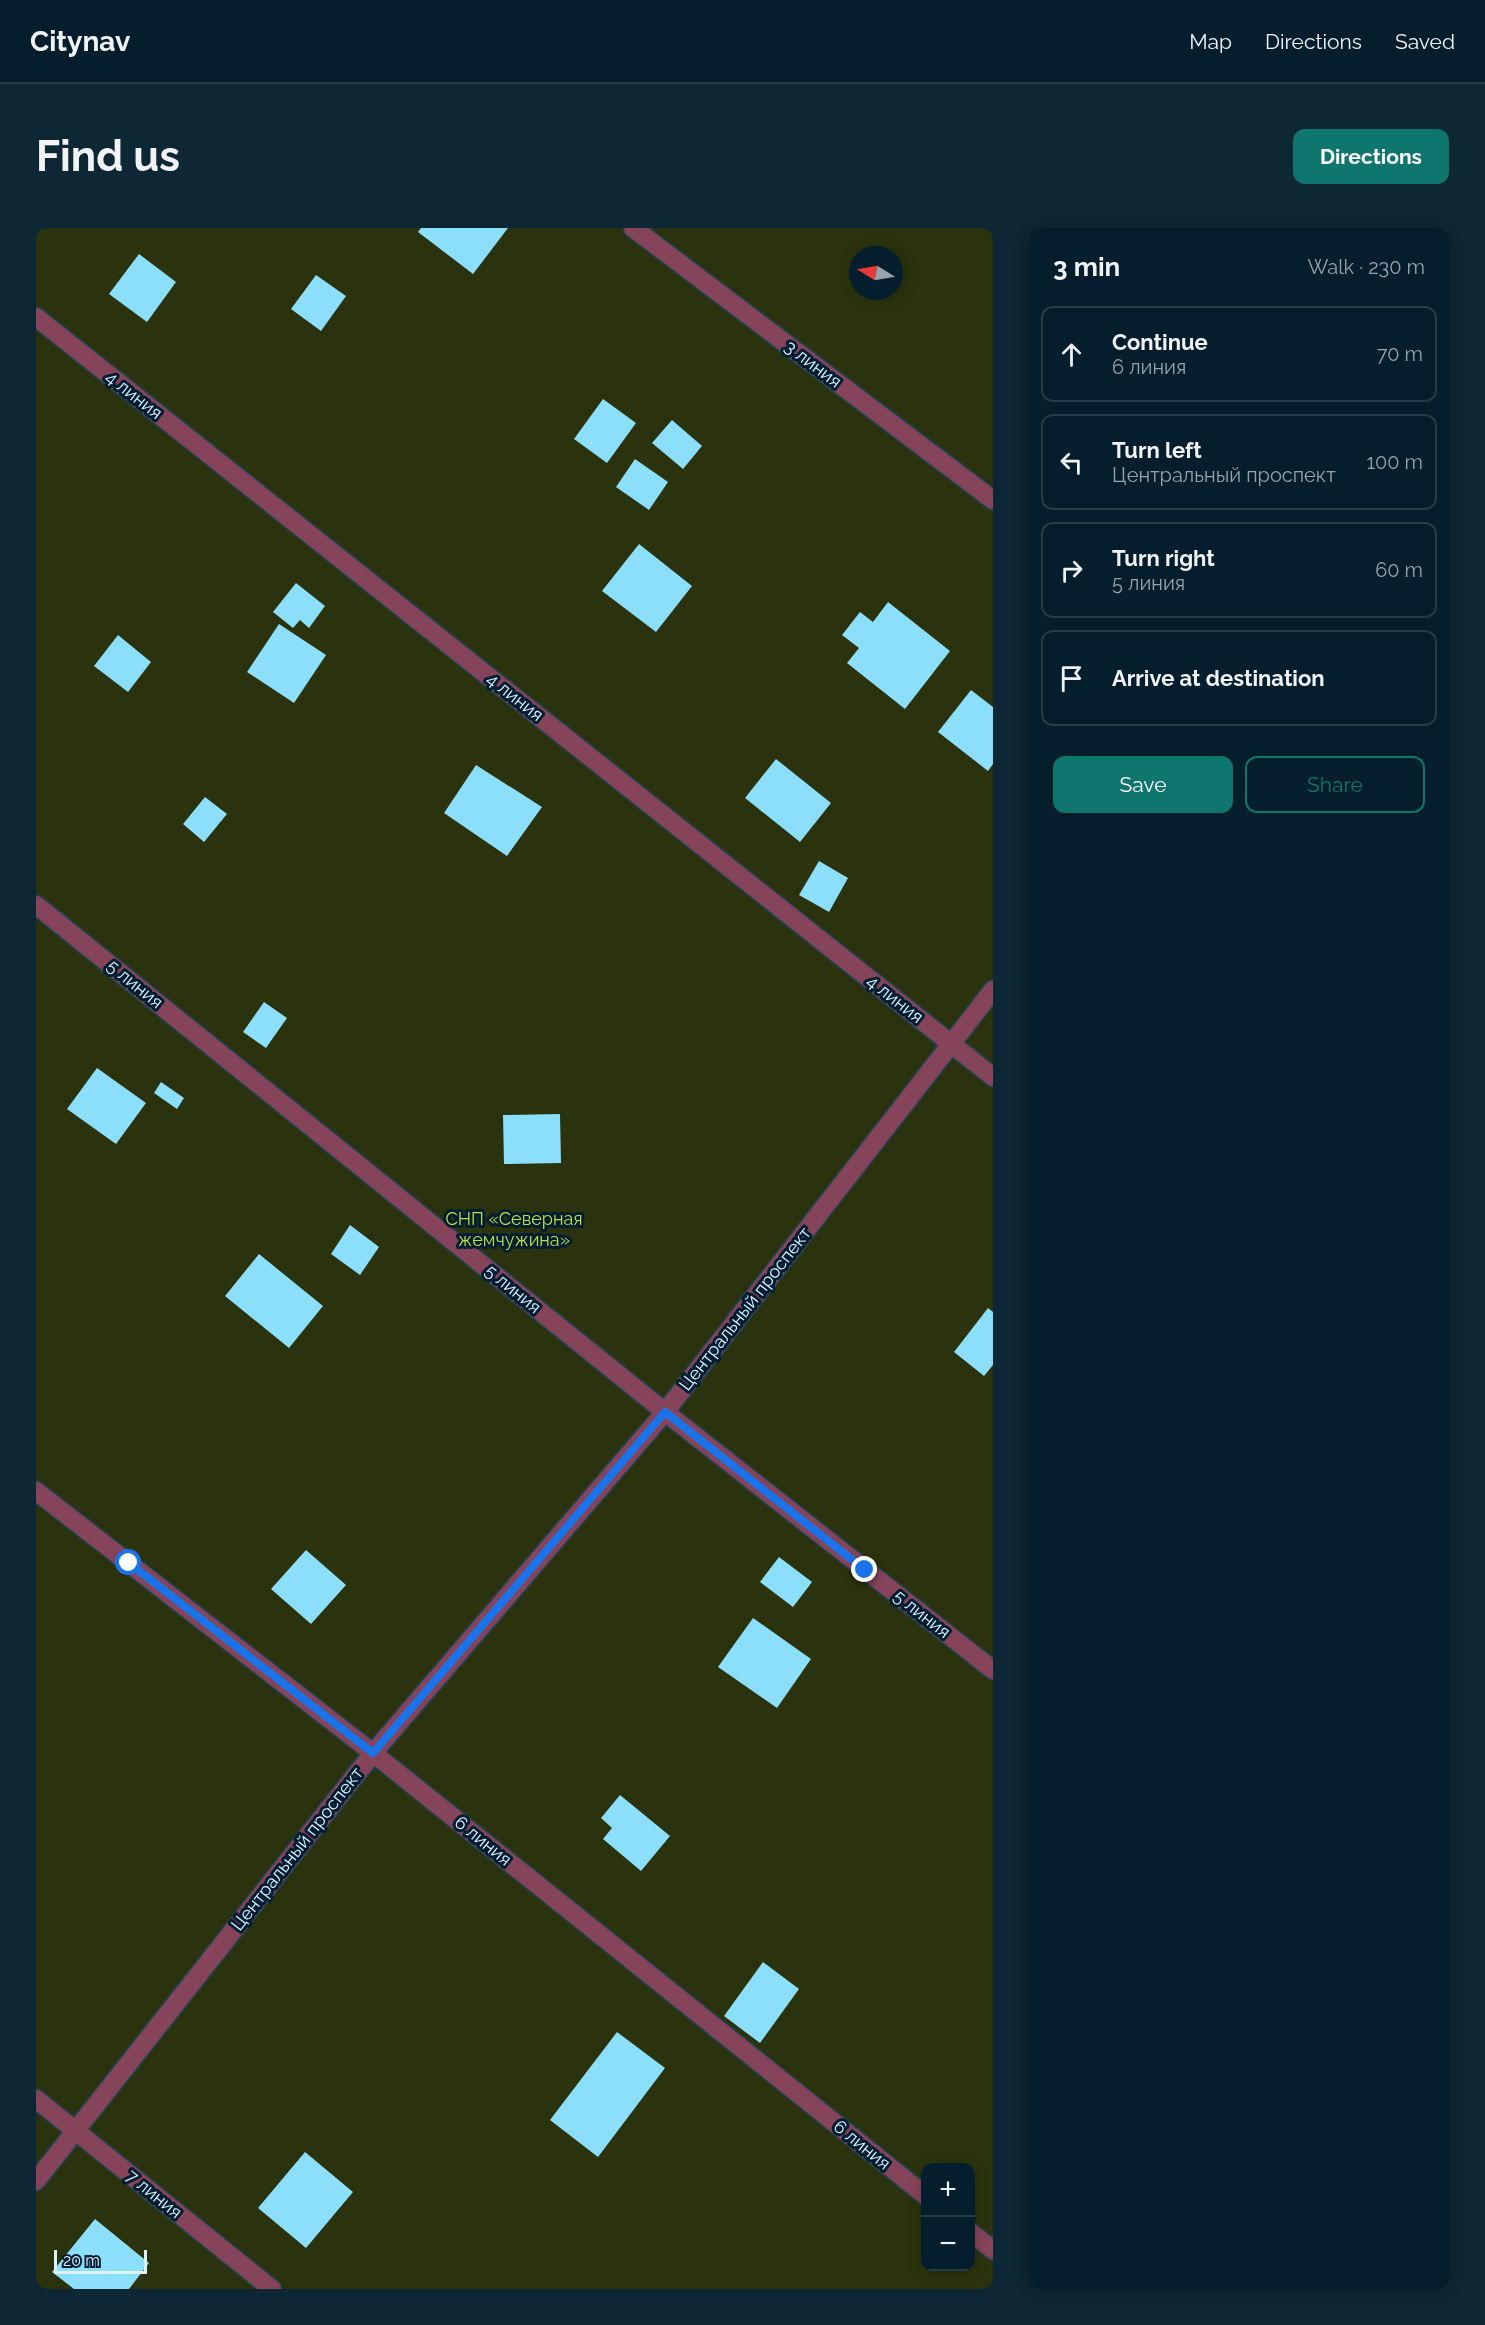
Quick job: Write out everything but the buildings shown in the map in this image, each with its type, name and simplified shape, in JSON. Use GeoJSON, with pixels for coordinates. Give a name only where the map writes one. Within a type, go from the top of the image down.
{"type":"FeatureCollection","features":[{"type":"Feature","properties":{"kind":"street","name":"3 линия"},"geometry":{"type":"LineString","coordinates":[[633,228],[993,500]]}},
{"type":"Feature","properties":{"kind":"street","name":"4 линия"},"geometry":{"type":"LineString","coordinates":[[36,317],[993,1077]]}},
{"type":"Feature","properties":{"kind":"street","name":"5 линия"},"geometry":{"type":"LineString","coordinates":[[36,905],[665,1412],[993,1670]]}},
{"type":"Feature","properties":{"kind":"street","name":"Центральный проспект"},"geometry":{"type":"LineString","coordinates":[[36,2181],[373,1753],[665,1412],[993,990]]}},
{"type":"Feature","properties":{"kind":"street","name":"6 линия"},"geometry":{"type":"LineString","coordinates":[[36,1491],[373,1753],[921,2192]]}},
{"type":"Feature","properties":{"kind":"street","name":"7 линия"},"geometry":{"type":"LineString","coordinates":[[36,2099],[272,2289]]}},
{"type":"Feature","properties":{"kind":"street"},"geometry":{"type":"LineString","coordinates":[[975,2236],[993,2250]]}},
{"type":"Feature","properties":{"kind":"green space","name":"СНП «Северная жемчужина»"},"geometry":{"type":"Polygon","coordinates":[[[36,228],[993,228],[993,2289],[36,2289],[36,228]]]}},
{"type":"Feature","properties":{"kind":"route"},"geometry":{"type":"LineString","coordinates":[[129,1563],[373,1753],[665,1412],[865,1570]]}}]}
